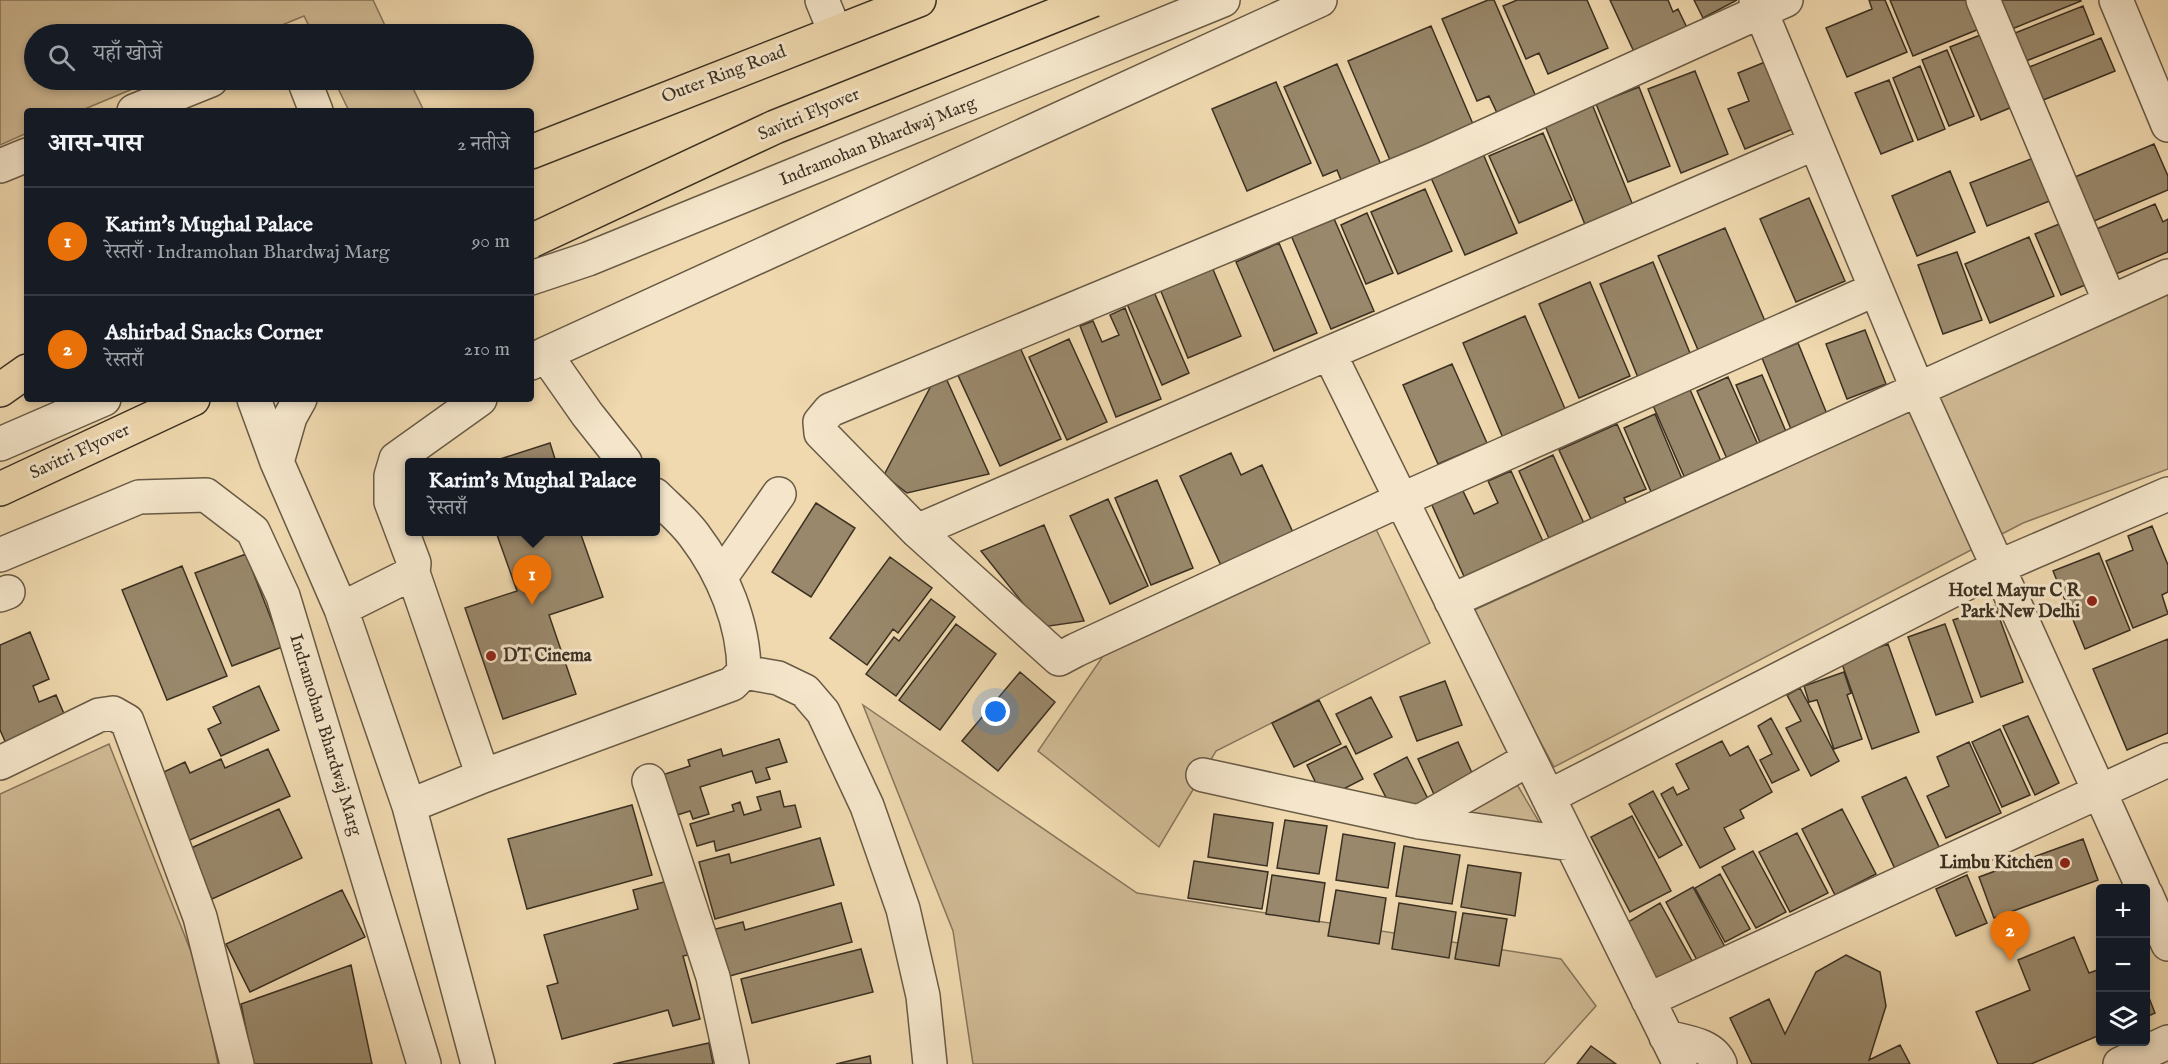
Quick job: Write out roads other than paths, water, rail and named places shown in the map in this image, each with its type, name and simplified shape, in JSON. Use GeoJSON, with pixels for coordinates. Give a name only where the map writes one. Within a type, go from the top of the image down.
{"type":"FeatureCollection","features":[{"type":"Feature","properties":{"kind":"main road","name":"Outer Ring Road"},"geometry":{"type":"LineString","coordinates":[[544,147],[919,0]]}},
{"type":"Feature","properties":{"kind":"main road","name":"Savitri Flyover"},"geometry":{"type":"LineString","coordinates":[[534,240],[775,128],[1093,0]]}},
{"type":"Feature","properties":{"kind":"main road"},"geometry":{"type":"LineString","coordinates":[[0,390],[24,373]]}},
{"type":"Feature","properties":{"kind":"main road","name":"Savitri Flyover"},"geometry":{"type":"LineString","coordinates":[[0,489],[187,402]]}},
{"type":"Feature","properties":{"kind":"street"},"geometry":{"type":"LineString","coordinates":[[822,0],[835,32]]}},
{"type":"Feature","properties":{"kind":"street","name":"Indramohan Bhardwaj Marg"},"geometry":{"type":"LineString","coordinates":[[534,277],[588,259],[1223,0]]}},
{"type":"Feature","properties":{"kind":"street"},"geometry":{"type":"LineString","coordinates":[[623,458],[544,355],[1320,0]]}},
{"type":"Feature","properties":{"kind":"street"},"geometry":{"type":"LineString","coordinates":[[1983,0],[2110,302]]}},
{"type":"Feature","properties":{"kind":"street"},"geometry":{"type":"LineString","coordinates":[[2116,0],[2168,125]]}},
{"type":"Feature","properties":{"kind":"street"},"geometry":{"type":"LineString","coordinates":[[1876,289],[1401,500],[1059,659],[917,531],[821,433],[820,422],[830,410],[1430,160],[1768,4],[1815,143],[1876,289],[1918,390],[2099,791],[2152,899],[2168,944]]}},
{"type":"Feature","properties":{"kind":"street"},"geometry":{"type":"LineString","coordinates":[[141,108],[186,90]]}},
{"type":"Feature","properties":{"kind":"street"},"geometry":{"type":"LineString","coordinates":[[308,90],[315,108]]}},
{"type":"Feature","properties":{"kind":"street"},"geometry":{"type":"LineString","coordinates":[[917,531],[1815,143]]}},
{"type":"Feature","properties":{"kind":"street"},"geometry":{"type":"LineString","coordinates":[[534,159],[544,147]]}},
{"type":"Feature","properties":{"kind":"street"},"geometry":{"type":"LineString","coordinates":[[0,166],[24,156]]}},
{"type":"Feature","properties":{"kind":"street"},"geometry":{"type":"LineString","coordinates":[[534,240],[559,256],[588,259]]}},
{"type":"Feature","properties":{"kind":"street"},"geometry":{"type":"LineString","coordinates":[[1451,601],[2168,276]]}},
{"type":"Feature","properties":{"kind":"street"},"geometry":{"type":"LineString","coordinates":[[1329,353],[1673,1050],[1707,1048],[1718,1058],[1720,1064]]}},
{"type":"Feature","properties":{"kind":"street"},"geometry":{"type":"LineString","coordinates":[[0,444],[97,402]]}},
{"type":"Feature","properties":{"kind":"street"},"geometry":{"type":"LineString","coordinates":[[255,402],[277,462],[340,609],[409,806],[478,1064]]}},
{"type":"Feature","properties":{"kind":"street"},"geometry":{"type":"LineString","coordinates":[[277,462],[290,417],[298,402]]}},
{"type":"Feature","properties":{"kind":"street"},"geometry":{"type":"LineString","coordinates":[[476,402],[396,459],[392,476],[391,502],[414,563],[413,573],[483,776]]}},
{"type":"Feature","properties":{"kind":"street"},"geometry":{"type":"LineString","coordinates":[[721,577],[779,494]]}},
{"type":"Feature","properties":{"kind":"street"},"geometry":{"type":"LineString","coordinates":[[1548,797],[1998,567],[2168,494]]}},
{"type":"Feature","properties":{"kind":"street","name":"Indramohan Bhardwaj Marg"},"geometry":{"type":"LineString","coordinates":[[0,555],[139,497],[206,495],[254,531],[283,596],[424,1064]]}},
{"type":"Feature","properties":{"kind":"street"},"geometry":{"type":"LineString","coordinates":[[409,806],[483,776],[732,684],[744,672],[744,652],[734,613],[721,577],[693,534],[660,500]]}},
{"type":"Feature","properties":{"kind":"street"},"geometry":{"type":"LineString","coordinates":[[340,609],[413,573]]}},
{"type":"Feature","properties":{"kind":"street"},"geometry":{"type":"LineString","coordinates":[[744,672],[778,678],[805,691],[823,712],[867,806],[903,909],[923,996],[930,1064]]}},
{"type":"Feature","properties":{"kind":"street"},"geometry":{"type":"LineString","coordinates":[[0,763],[99,715],[113,713],[127,721],[200,917],[237,1064]]}},
{"type":"Feature","properties":{"kind":"street"},"geometry":{"type":"LineString","coordinates":[[1419,822],[1529,759]]}},
{"type":"Feature","properties":{"kind":"street"},"geometry":{"type":"LineString","coordinates":[[1648,1000],[2168,760]]}},
{"type":"Feature","properties":{"kind":"street"},"geometry":{"type":"LineString","coordinates":[[1203,775],[1419,822],[1571,844]]}},
{"type":"Feature","properties":{"kind":"street"},"geometry":{"type":"LineString","coordinates":[[649,781],[713,977],[732,1064]]}},
{"type":"Feature","properties":{"kind":"street"},"geometry":{"type":"LineString","coordinates":[[2120,1064],[2168,1042]]}},
{"type":"Feature","properties":{"kind":"place","name":"Hotel Mayur C R Park New Delhi"},"geometry":{"type":"Point","coordinates":[2092,601]}},
{"type":"Feature","properties":{"kind":"place","name":"Karim's Mughal Palace"},"geometry":{"type":"Point","coordinates":[532,605]}},
{"type":"Feature","properties":{"kind":"place","name":"DT Cinema"},"geometry":{"type":"Point","coordinates":[491,656]}},
{"type":"Feature","properties":{"kind":"place","name":"Limbu Kitchen"},"geometry":{"type":"Point","coordinates":[2065,863]}},
{"type":"Feature","properties":{"kind":"place","name":"Ashirbad Snacks Corner"},"geometry":{"type":"Point","coordinates":[2010,961]}}]}
